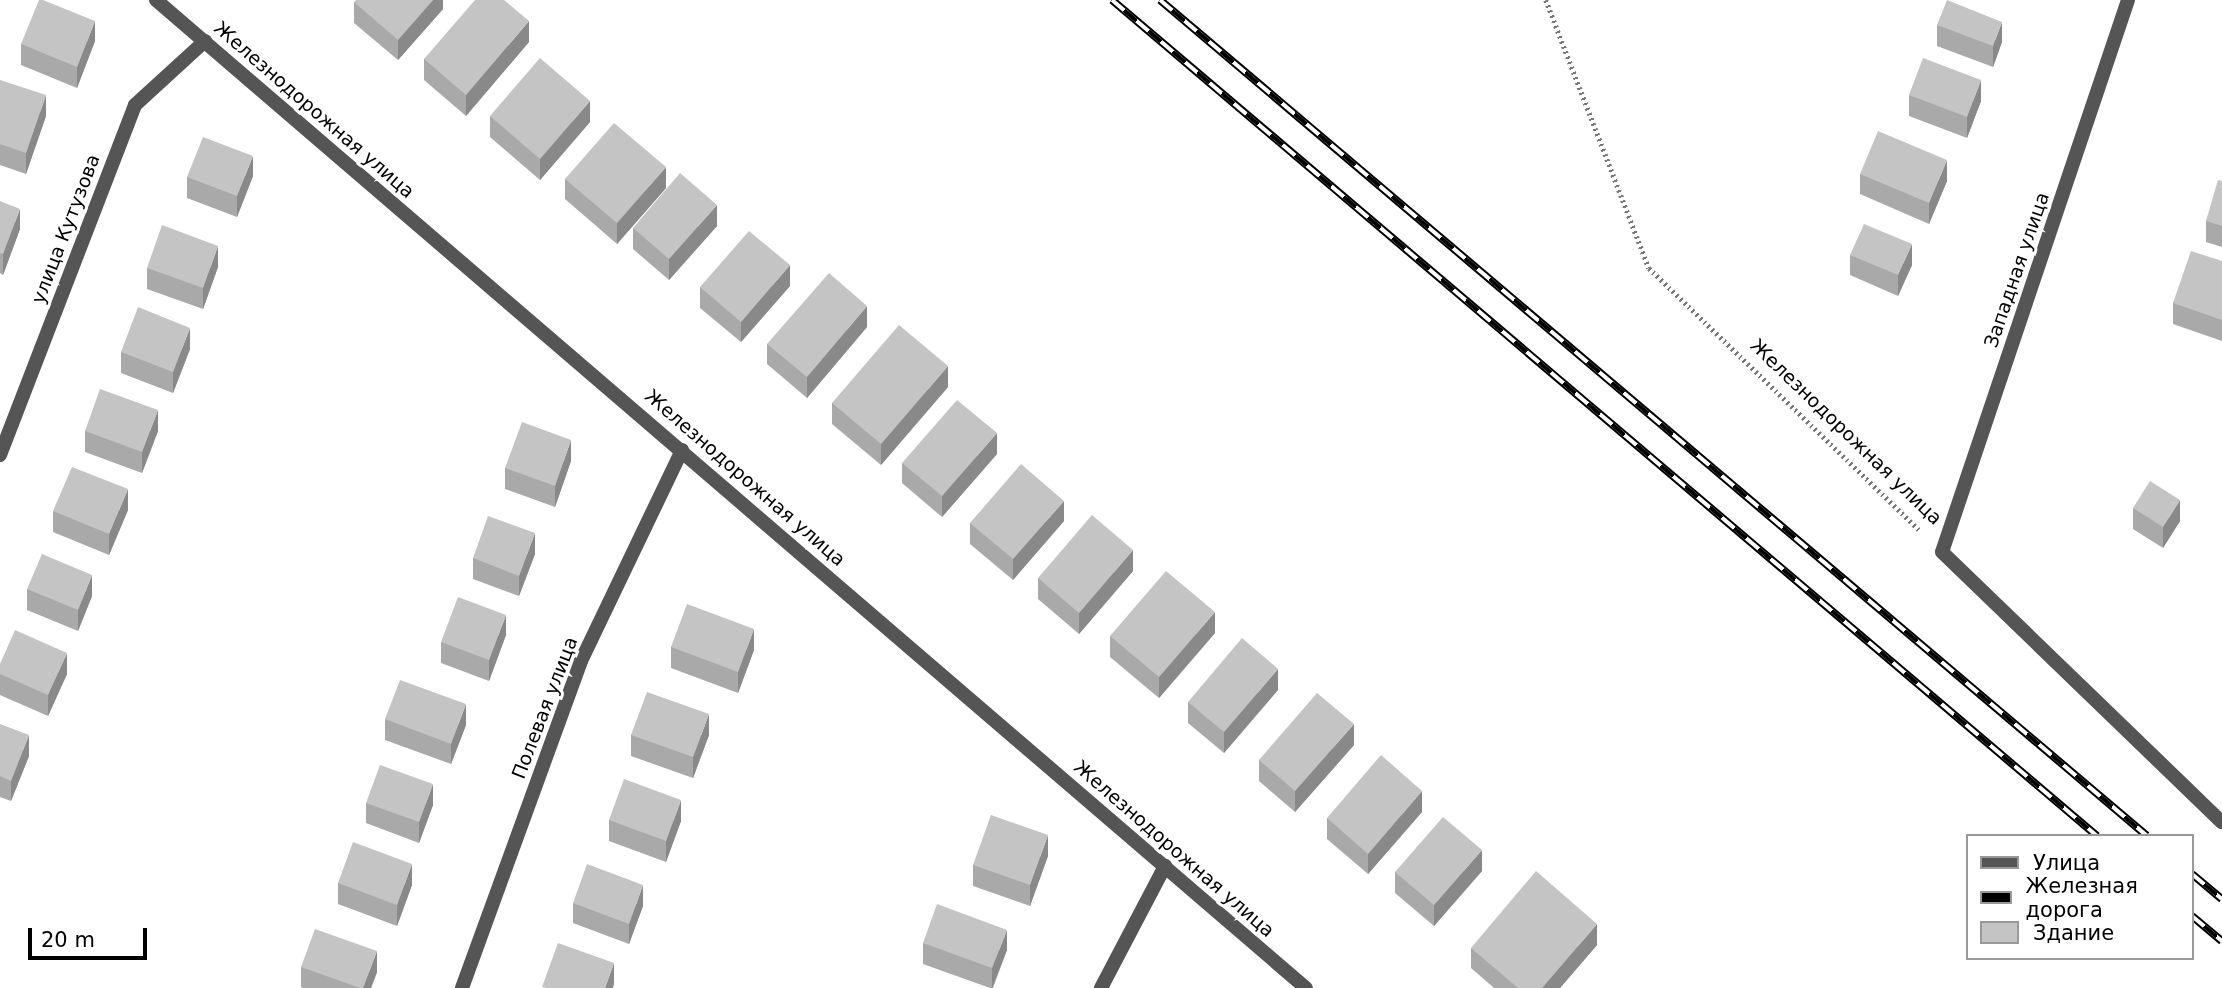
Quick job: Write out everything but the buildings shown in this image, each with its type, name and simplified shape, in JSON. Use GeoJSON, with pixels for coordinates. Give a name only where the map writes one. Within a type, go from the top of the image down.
{"type":"FeatureCollection","features":[{"type":"Feature","properties":{"kind":"street","name":"Железнодорожная улица"},"geometry":{"type":"LineString","coordinates":[[156,0],[1306,988]]}},
{"type":"Feature","properties":{"kind":"street","name":"Западная улица"},"geometry":{"type":"LineString","coordinates":[[1942,552],[2128,0]]}},
{"type":"Feature","properties":{"kind":"street","name":"улица Кутузова"},"geometry":{"type":"LineString","coordinates":[[0,455],[135,105],[205,41]]}},
{"type":"Feature","properties":{"kind":"street","name":"Полевая улица"},"geometry":{"type":"LineString","coordinates":[[462,988],[581,661],[682,450]]}},
{"type":"Feature","properties":{"kind":"street","name":"Железнодорожная улица"},"geometry":{"type":"LineString","coordinates":[[1942,552],[2222,822]]}},
{"type":"Feature","properties":{"kind":"street"},"geometry":{"type":"LineString","coordinates":[[1101,988],[1165,866]]}},
{"type":"Feature","properties":{"kind":"path","name":"Железнодорожная улица"},"geometry":{"type":"LineString","coordinates":[[1546,0],[1649,268],[1942,552]]}},
{"type":"Feature","properties":{"kind":"railway"},"geometry":{"type":"LineString","coordinates":[[1112,0],[2095,834]]}},
{"type":"Feature","properties":{"kind":"railway"},"geometry":{"type":"LineString","coordinates":[[1160,0],[2145,834]]}},
{"type":"Feature","properties":{"kind":"railway"},"geometry":{"type":"LineString","coordinates":[[2194,876],[2222,899]]}},
{"type":"Feature","properties":{"kind":"railway"},"geometry":{"type":"LineString","coordinates":[[2194,918],[2222,941]]}}]}
